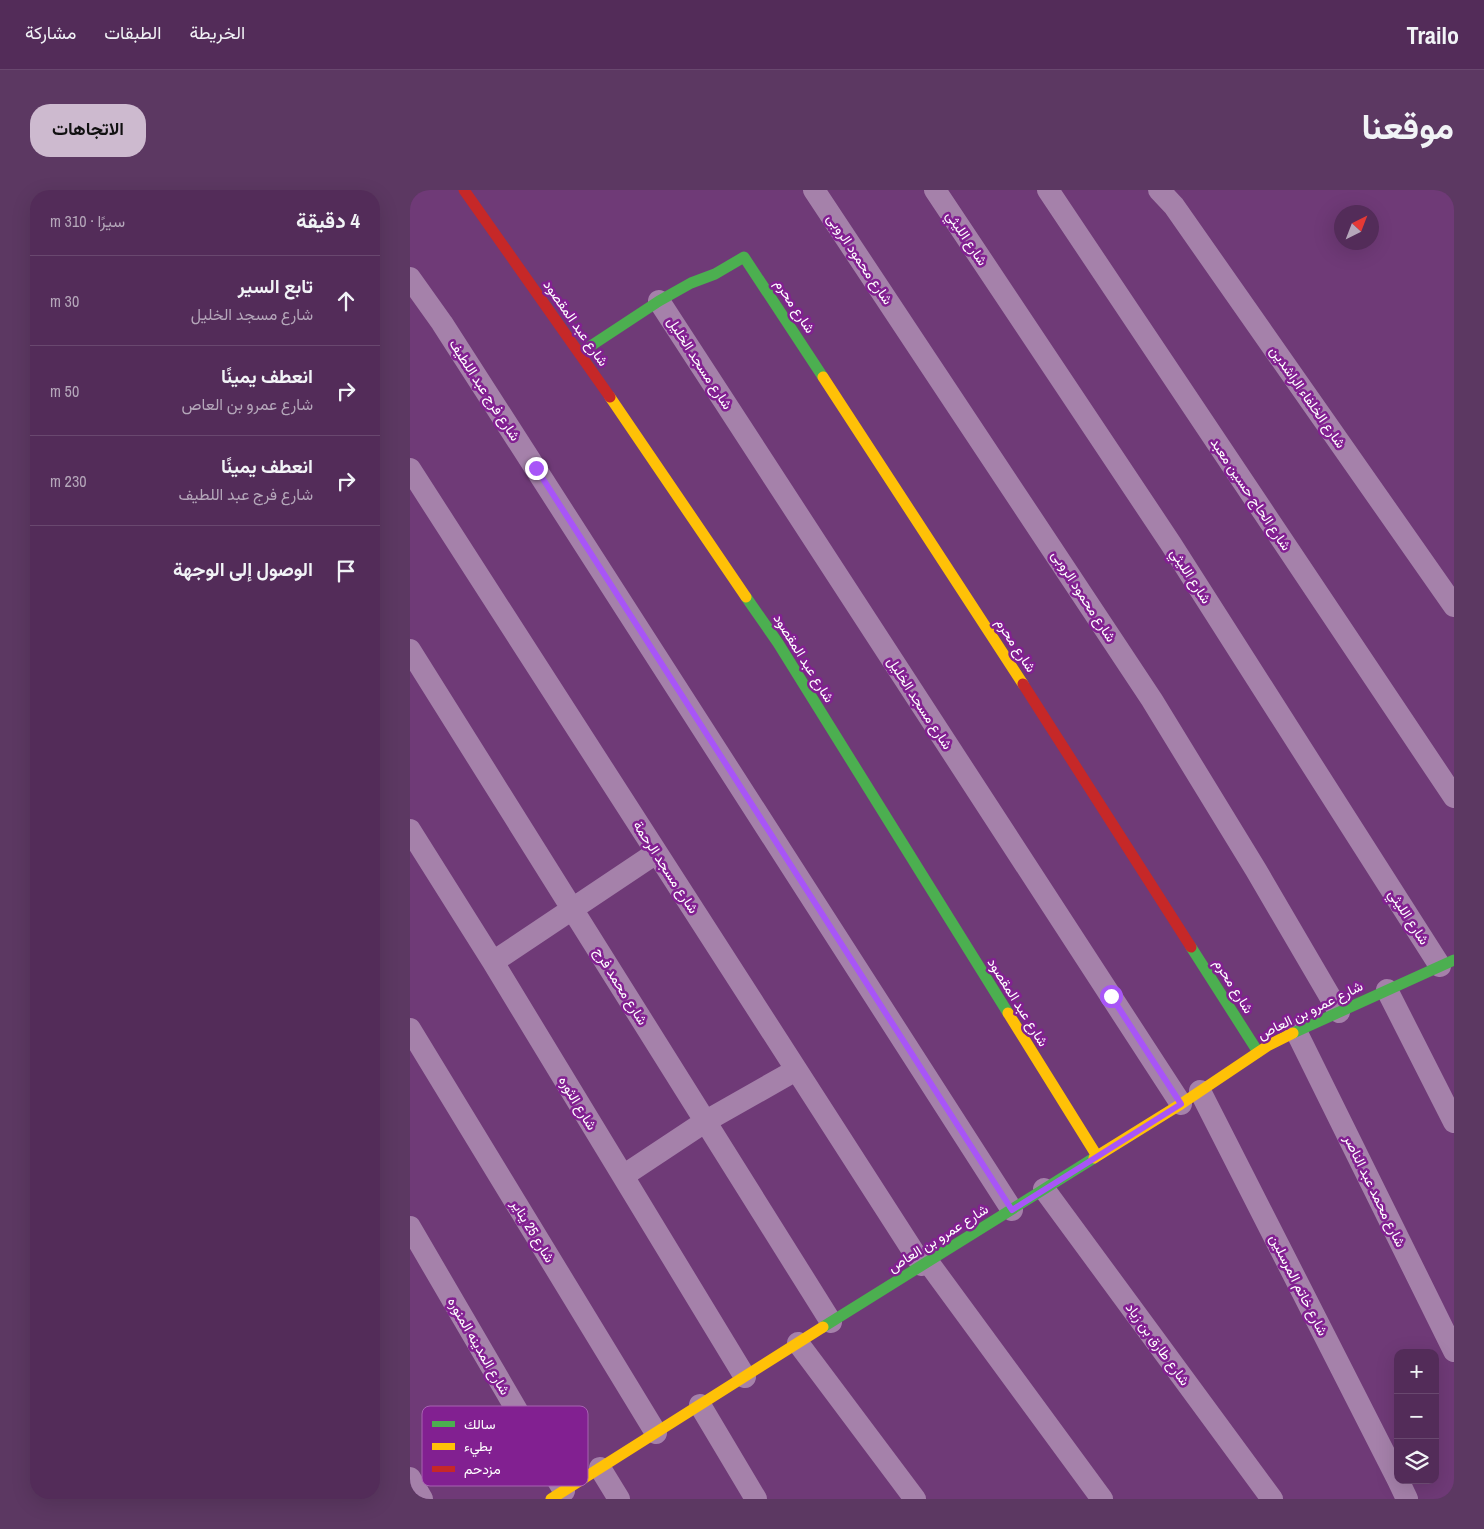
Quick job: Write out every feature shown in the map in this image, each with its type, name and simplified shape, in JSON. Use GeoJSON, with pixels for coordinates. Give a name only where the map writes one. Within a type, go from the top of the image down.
{"type":"FeatureCollection","features":[{"type":"Feature","properties":{"kind":"street","name":"شارع عبد المقصود"},"geometry":{"type":"LineString","coordinates":[[464,190],[580,353],[778,643],[1097,1156]]}},
{"type":"Feature","properties":{"kind":"street","name":"شارع محمود الروبى"},"geometry":{"type":"LineString","coordinates":[[814,190],[1152,700],[1256,870],[1339,1012]]}},
{"type":"Feature","properties":{"kind":"street","name":"شارع الليثي"},"geometry":{"type":"LineString","coordinates":[[935,190],[1447,963]]}},
{"type":"Feature","properties":{"kind":"street","name":"شارع الحاج حسين معبد"},"geometry":{"type":"LineString","coordinates":[[1048,190],[1454,797]]}},
{"type":"Feature","properties":{"kind":"street","name":"شارع الخلفاء الراشدين"},"geometry":{"type":"LineString","coordinates":[[1159,190],[1174,206],[1454,606]]}},
{"type":"Feature","properties":{"kind":"street","name":"شارع محرم"},"geometry":{"type":"LineString","coordinates":[[659,301],[691,283],[715,274],[744,257],[913,512],[1258,1052]]}},
{"type":"Feature","properties":{"kind":"street","name":"شارع فرج عبد اللطيف"},"geometry":{"type":"LineString","coordinates":[[410,278],[442,323],[1012,1210]]}},
{"type":"Feature","properties":{"kind":"street"},"geometry":{"type":"LineString","coordinates":[[580,353],[659,301]]}},
{"type":"Feature","properties":{"kind":"street","name":"شارع مسجد الخليل"},"geometry":{"type":"LineString","coordinates":[[659,301],[1181,1104]]}},
{"type":"Feature","properties":{"kind":"street","name":"شارع مسجد الرحمة"},"geometry":{"type":"LineString","coordinates":[[410,470],[796,1070],[925,1263],[1102,1499]]}},
{"type":"Feature","properties":{"kind":"street","name":"شارع محمد فرج"},"geometry":{"type":"LineString","coordinates":[[410,650],[831,1322]]}},
{"type":"Feature","properties":{"kind":"street","name":"شارع الثوره"},"geometry":{"type":"LineString","coordinates":[[410,830],[493,962],[745,1377]]}},
{"type":"Feature","properties":{"kind":"street"},"geometry":{"type":"LineString","coordinates":[[493,962],[656,853]]}},
{"type":"Feature","properties":{"kind":"street","name":"شارع عمرو بن العاص"},"geometry":{"type":"LineString","coordinates":[[588,1476],[1181,1104],[1258,1052],[1296,1031],[1447,963]]}},
{"type":"Feature","properties":{"kind":"street"},"geometry":{"type":"LineString","coordinates":[[1387,990],[1454,1122]]}},
{"type":"Feature","properties":{"kind":"street","name":"شارع 25 يناير"},"geometry":{"type":"LineString","coordinates":[[410,1029],[656,1433]]}},
{"type":"Feature","properties":{"kind":"street","name":"شارع محمد عبد الناصر"},"geometry":{"type":"LineString","coordinates":[[1296,1031],[1454,1351]]}},
{"type":"Feature","properties":{"kind":"street"},"geometry":{"type":"LineString","coordinates":[[623,1176],[706,1121],[796,1070]]}},
{"type":"Feature","properties":{"kind":"street","name":"شارع خاتم المرسلين"},"geometry":{"type":"LineString","coordinates":[[1200,1091],[1394,1472]]}},
{"type":"Feature","properties":{"kind":"street","name":"شارع طارق بن زياد"},"geometry":{"type":"LineString","coordinates":[[1044,1189],[1272,1499]]}},
{"type":"Feature","properties":{"kind":"street","name":"شارع المدينه المنوره"},"geometry":{"type":"LineString","coordinates":[[410,1227],[508,1406]]}},
{"type":"Feature","properties":{"kind":"street"},"geometry":{"type":"LineString","coordinates":[[798,1343],[915,1499]]}},
{"type":"Feature","properties":{"kind":"street"},"geometry":{"type":"LineString","coordinates":[[700,1405],[756,1499]]}},
{"type":"Feature","properties":{"kind":"street"},"geometry":{"type":"LineString","coordinates":[[600,1468],[619,1499]]}},
{"type":"Feature","properties":{"kind":"street"},"geometry":{"type":"LineString","coordinates":[[410,1478],[422,1499]]}},
{"type":"Feature","properties":{"kind":"street","name":"شارع خاتم المرسلين"},"geometry":{"type":"LineString","coordinates":[[1400,1484],[1407,1499]]}},
{"type":"Feature","properties":{"kind":"street","name":"شارع عمرو بن العاص"},"geometry":{"type":"LineString","coordinates":[[557,1495],[571,1486]]}},
{"type":"Feature","properties":{"kind":"traffic: fast"},"geometry":{"type":"LineString","coordinates":[[580,353],[659,301],[691,283],[715,274],[744,257],[823,377]]}},
{"type":"Feature","properties":{"kind":"traffic: fast"},"geometry":{"type":"LineString","coordinates":[[746,597],[778,643],[1008,1013]]}},
{"type":"Feature","properties":{"kind":"traffic: fast"},"geometry":{"type":"LineString","coordinates":[[1191,947],[1258,1052]]}},
{"type":"Feature","properties":{"kind":"traffic: fast"},"geometry":{"type":"LineString","coordinates":[[1293,1033],[1454,960]]}},
{"type":"Feature","properties":{"kind":"traffic: fast"},"geometry":{"type":"LineString","coordinates":[[823,1327],[1094,1158]]}},
{"type":"Feature","properties":{"kind":"traffic: slow"},"geometry":{"type":"LineString","coordinates":[[823,377],[1023,684]]}},
{"type":"Feature","properties":{"kind":"traffic: slow"},"geometry":{"type":"LineString","coordinates":[[610,397],[746,597]]}},
{"type":"Feature","properties":{"kind":"traffic: slow"},"geometry":{"type":"LineString","coordinates":[[1008,1013],[1097,1156]]}},
{"type":"Feature","properties":{"kind":"traffic: slow"},"geometry":{"type":"LineString","coordinates":[[1094,1158],[1181,1104],[1269,1045],[1293,1033]]}},
{"type":"Feature","properties":{"kind":"traffic: slow"},"geometry":{"type":"LineString","coordinates":[[588,1476],[823,1327]]}},
{"type":"Feature","properties":{"kind":"traffic: slow"},"geometry":{"type":"LineString","coordinates":[[551,1499],[572,1486]]}},
{"type":"Feature","properties":{"kind":"traffic: jam"},"geometry":{"type":"LineString","coordinates":[[464,190],[610,397]]}},
{"type":"Feature","properties":{"kind":"traffic: jam"},"geometry":{"type":"LineString","coordinates":[[1023,684],[1191,947]]}},
{"type":"Feature","properties":{"kind":"route"},"geometry":{"type":"LineString","coordinates":[[536,468],[1012,1210],[1181,1104],[1111,996]]}}]}
